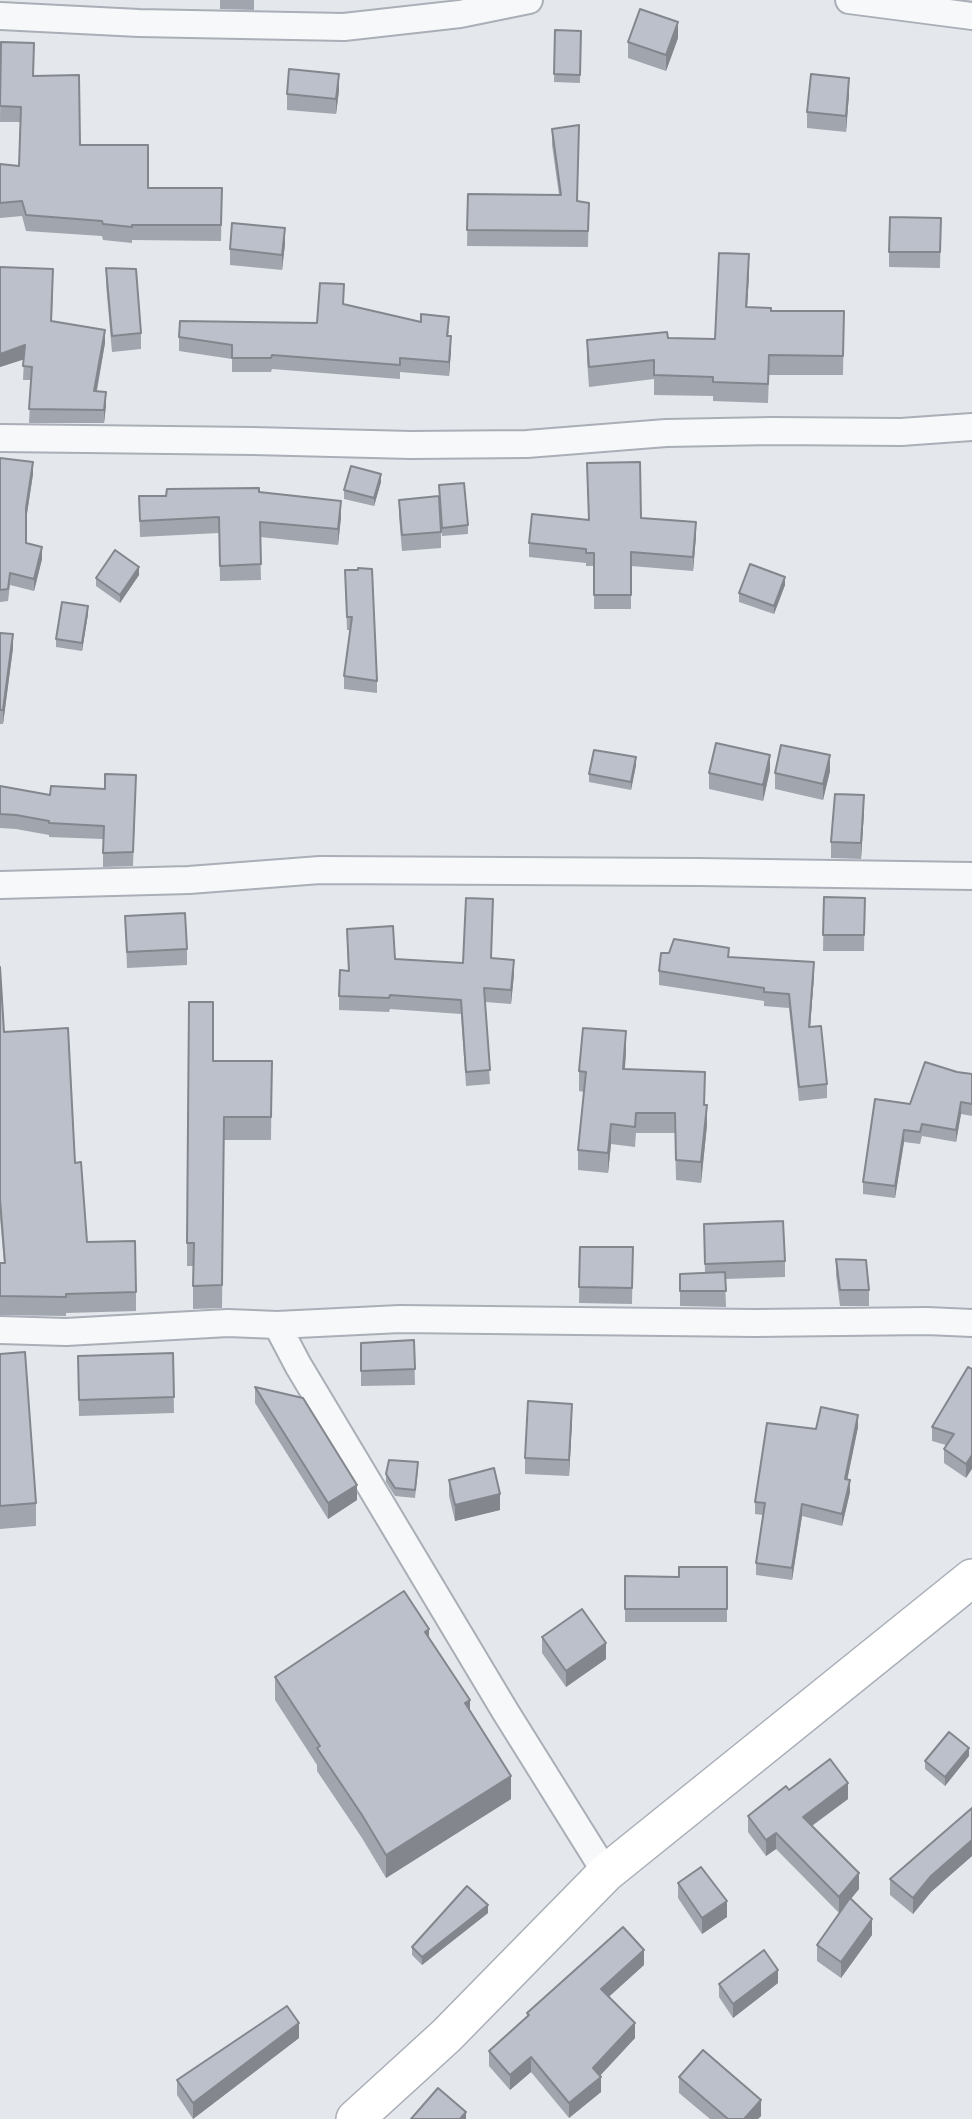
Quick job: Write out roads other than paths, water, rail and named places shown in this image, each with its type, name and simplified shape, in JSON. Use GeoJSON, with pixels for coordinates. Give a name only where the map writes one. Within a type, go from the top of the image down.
{"type":"FeatureCollection","features":[{"type":"Feature","properties":{"kind":"street"},"geometry":{"type":"LineString","coordinates":[[0,16],[139,23],[344,27],[460,14],[528,0]]}},
{"type":"Feature","properties":{"kind":"street"},"geometry":{"type":"LineString","coordinates":[[849,0],[972,16]]}},
{"type":"Feature","properties":{"kind":"street"},"geometry":{"type":"LineString","coordinates":[[0,438],[411,445],[527,444],[666,433],[901,432],[972,427]]}},
{"type":"Feature","properties":{"kind":"street"},"geometry":{"type":"LineString","coordinates":[[0,885],[189,880],[320,870],[972,876]]}},
{"type":"Feature","properties":{"kind":"street"},"geometry":{"type":"LineString","coordinates":[[0,1330],[66,1332],[228,1323],[277,1325],[400,1319],[972,1323]]}},
{"type":"Feature","properties":{"kind":"street"},"geometry":{"type":"LineString","coordinates":[[277,1325],[304,1376],[434,1594],[606,1873]]}},
{"type":"Feature","properties":{"kind":"street"},"geometry":{"type":"LineString","coordinates":[[355,2119],[446,2036],[606,1873],[972,1578]]}}]}
